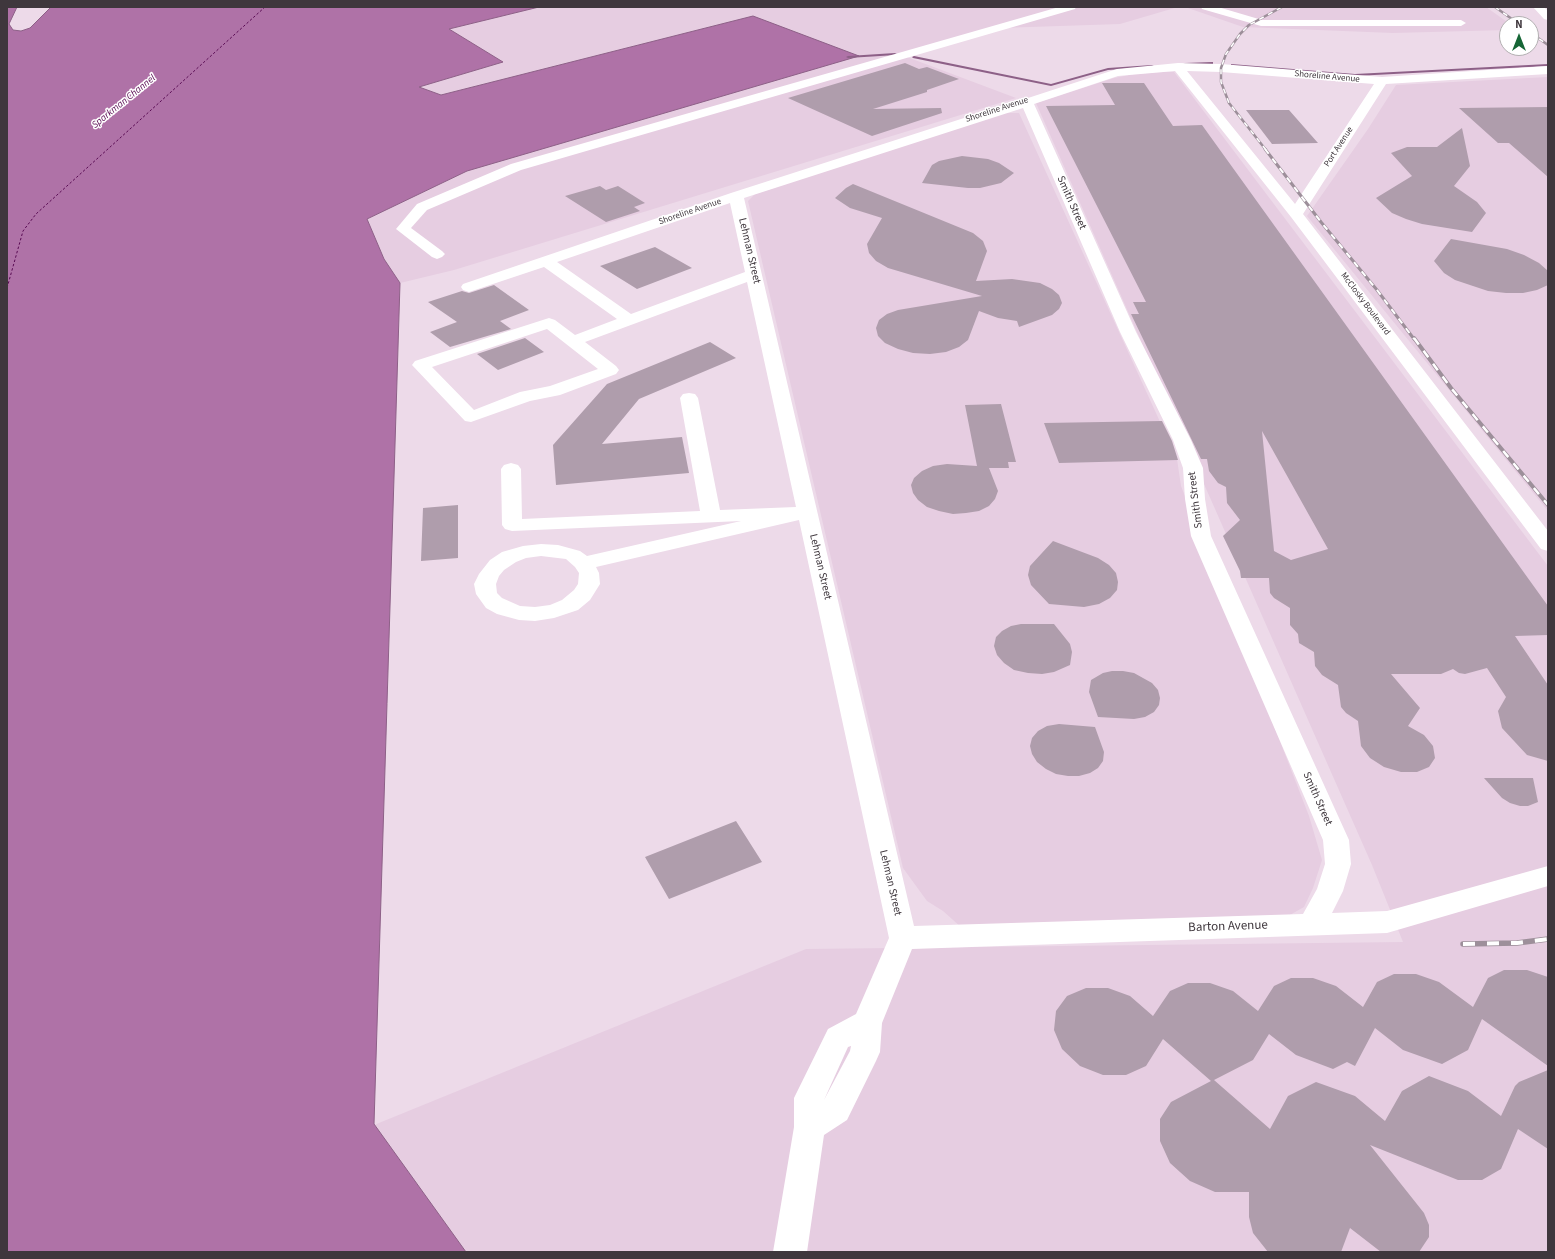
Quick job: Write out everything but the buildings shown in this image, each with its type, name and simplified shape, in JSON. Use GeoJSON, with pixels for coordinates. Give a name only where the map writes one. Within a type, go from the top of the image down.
{"type":"FeatureCollection","features":[{"type":"Feature","properties":{"kind":"street"},"geometry":{"type":"LineString","coordinates":[[437,254],[403,229],[422,207],[516,167],[1070,7]]}},
{"type":"Feature","properties":{"kind":"street"},"geometry":{"type":"LineString","coordinates":[[1206,7],[1261,23],[1460,23]]}},
{"type":"Feature","properties":{"kind":"street"},"geometry":{"type":"LineString","coordinates":[[1538,7],[1548,16]]}},
{"type":"Feature","properties":{"kind":"street","name":"Shoreline Avenue"},"geometry":{"type":"LineString","coordinates":[[469,287],[736,196],[1026,101],[1117,73],[1178,67],[1221,68],[1382,81],[1548,70]]}},
{"type":"Feature","properties":{"kind":"street","name":"McClosky Boulevard"},"geometry":{"type":"LineString","coordinates":[[1178,67],[1296,214],[1548,545]]}},
{"type":"Feature","properties":{"kind":"street","name":"Port Avenue"},"geometry":{"type":"LineString","coordinates":[[1296,214],[1382,81]]}},
{"type":"Feature","properties":{"kind":"street","name":"Smith Street"},"geometry":{"type":"LineString","coordinates":[[1026,101],[1128,332],[1182,440],[1193,468],[1195,499],[1201,536],[1336,840],[1338,864],[1330,891],[1311,924]]}},
{"type":"Feature","properties":{"kind":"street","name":"Lehman Street"},"geometry":{"type":"LineString","coordinates":[[736,196],[903,938]]}},
{"type":"Feature","properties":{"kind":"street"},"geometry":{"type":"LineString","coordinates":[[546,260],[629,320]]}},
{"type":"Feature","properties":{"kind":"street"},"geometry":{"type":"LineString","coordinates":[[573,341],[754,274]]}},
{"type":"Feature","properties":{"kind":"street"},"geometry":{"type":"LineString","coordinates":[[549,324],[573,341],[610,370],[554,391],[526,396],[471,417],[421,365],[549,324]]}},
{"type":"Feature","properties":{"kind":"street"},"geometry":{"type":"LineString","coordinates":[[689,398],[711,516]]}},
{"type":"Feature","properties":{"kind":"street"},"geometry":{"type":"LineString","coordinates":[[511,469],[512,525],[807,512]]}},
{"type":"Feature","properties":{"kind":"street"},"geometry":{"type":"LineString","coordinates":[[583,563],[807,512]]}},
{"type":"Feature","properties":{"kind":"street"},"geometry":{"type":"LineString","coordinates":[[541,550],[558,551],[573,555],[583,563],[589,573],[589,584],[582,595],[570,605],[554,611],[535,614],[519,613],[505,609],[494,603],[487,594],[485,584],[489,574],[497,565],[509,557],[523,552],[541,550]]}},
{"type":"Feature","properties":{"kind":"street","name":"Barton Avenue"},"geometry":{"type":"LineString","coordinates":[[903,938],[1387,922],[1548,876]]}},
{"type":"Feature","properties":{"kind":"street"},"geometry":{"type":"LineString","coordinates":[[790,1252],[810,1128],[836,1110],[865,1052],[867,1023],[903,938]]}},
{"type":"Feature","properties":{"kind":"shaded area"},"geometry":{"type":"Polygon","coordinates":[[[539,7],[1178,7],[1120,24],[1000,28],[907,57],[1016,98],[454,270],[400,283],[384,259],[367,219],[467,171],[753,16],[441,95],[419,87],[503,62],[449,29],[539,7]]]}},
{"type":"Feature","properties":{"kind":"shaded area"},"geometry":{"type":"Polygon","coordinates":[[[1185,7],[1486,7],[1499,16],[1499,30],[1393,33],[1243,27],[1185,7]]]}},
{"type":"Feature","properties":{"kind":"shaded area"},"geometry":{"type":"Polygon","coordinates":[[[1174,72],[1548,566],[1548,1252],[466,1252],[374,1125],[806,949],[1403,942],[1372,865],[1036,103],[1114,78],[1134,74],[1174,72]]]}},
{"type":"Feature","properties":{"kind":"shaded area"},"geometry":{"type":"Polygon","coordinates":[[[1548,77],[1548,511],[1307,216],[1368,129],[1396,85],[1548,77]]]}},
{"type":"Feature","properties":{"kind":"shaded area"},"geometry":{"type":"Polygon","coordinates":[[[1000,113],[1019,113],[1177,459],[1181,486],[1309,816],[1322,860],[1313,888],[1304,907],[1288,916],[962,928],[943,911],[927,901],[903,868],[748,201],[755,194],[1000,113]]]}},
{"type":"Feature","properties":{"kind":"water","name":"Sparkman Channel"},"geometry":{"type":"Polygon","coordinates":[[[7,7],[17,7],[9,24],[13,30],[21,31],[30,28],[51,7],[539,7],[449,29],[503,62],[419,87],[441,95],[753,16],[859,56],[467,171],[367,219],[384,259],[400,283],[374,1124],[466,1252],[7,1252],[7,7]]]}},
{"type":"Feature","properties":{"kind":"waterway"},"geometry":{"type":"LineString","coordinates":[[848,57],[895,54]]}},
{"type":"Feature","properties":{"kind":"waterway"},"geometry":{"type":"LineString","coordinates":[[914,57],[1051,85],[1108,69],[1152,66]]}},
{"type":"Feature","properties":{"kind":"waterway"},"geometry":{"type":"LineString","coordinates":[[1185,64],[1212,63]]}},
{"type":"Feature","properties":{"kind":"waterway"},"geometry":{"type":"LineString","coordinates":[[1232,65],[1355,75],[1548,65]]}},
{"type":"Feature","properties":{"kind":"ferry route"},"geometry":{"type":"LineString","coordinates":[[7,288],[23,231],[36,214],[265,7]]}},
{"type":"Feature","properties":{"kind":"railway"},"geometry":{"type":"LineString","coordinates":[[1266,150],[1229,103],[1221,82],[1221,68],[1226,54],[1240,34],[1249,25],[1282,7]]}},
{"type":"Feature","properties":{"kind":"railway"},"geometry":{"type":"LineString","coordinates":[[1495,7],[1508,16]]}},
{"type":"Feature","properties":{"kind":"railway"},"geometry":{"type":"LineString","coordinates":[[1539,39],[1548,45]]}},
{"type":"Feature","properties":{"kind":"railway"},"geometry":{"type":"LineString","coordinates":[[1265,149],[1414,339]]}},
{"type":"Feature","properties":{"kind":"railway"},"geometry":{"type":"LineString","coordinates":[[1414,338],[1451,388],[1548,505]]}},
{"type":"Feature","properties":{"kind":"railway"},"geometry":{"type":"LineString","coordinates":[[1463,944],[1517,943],[1548,939]]}}]}
